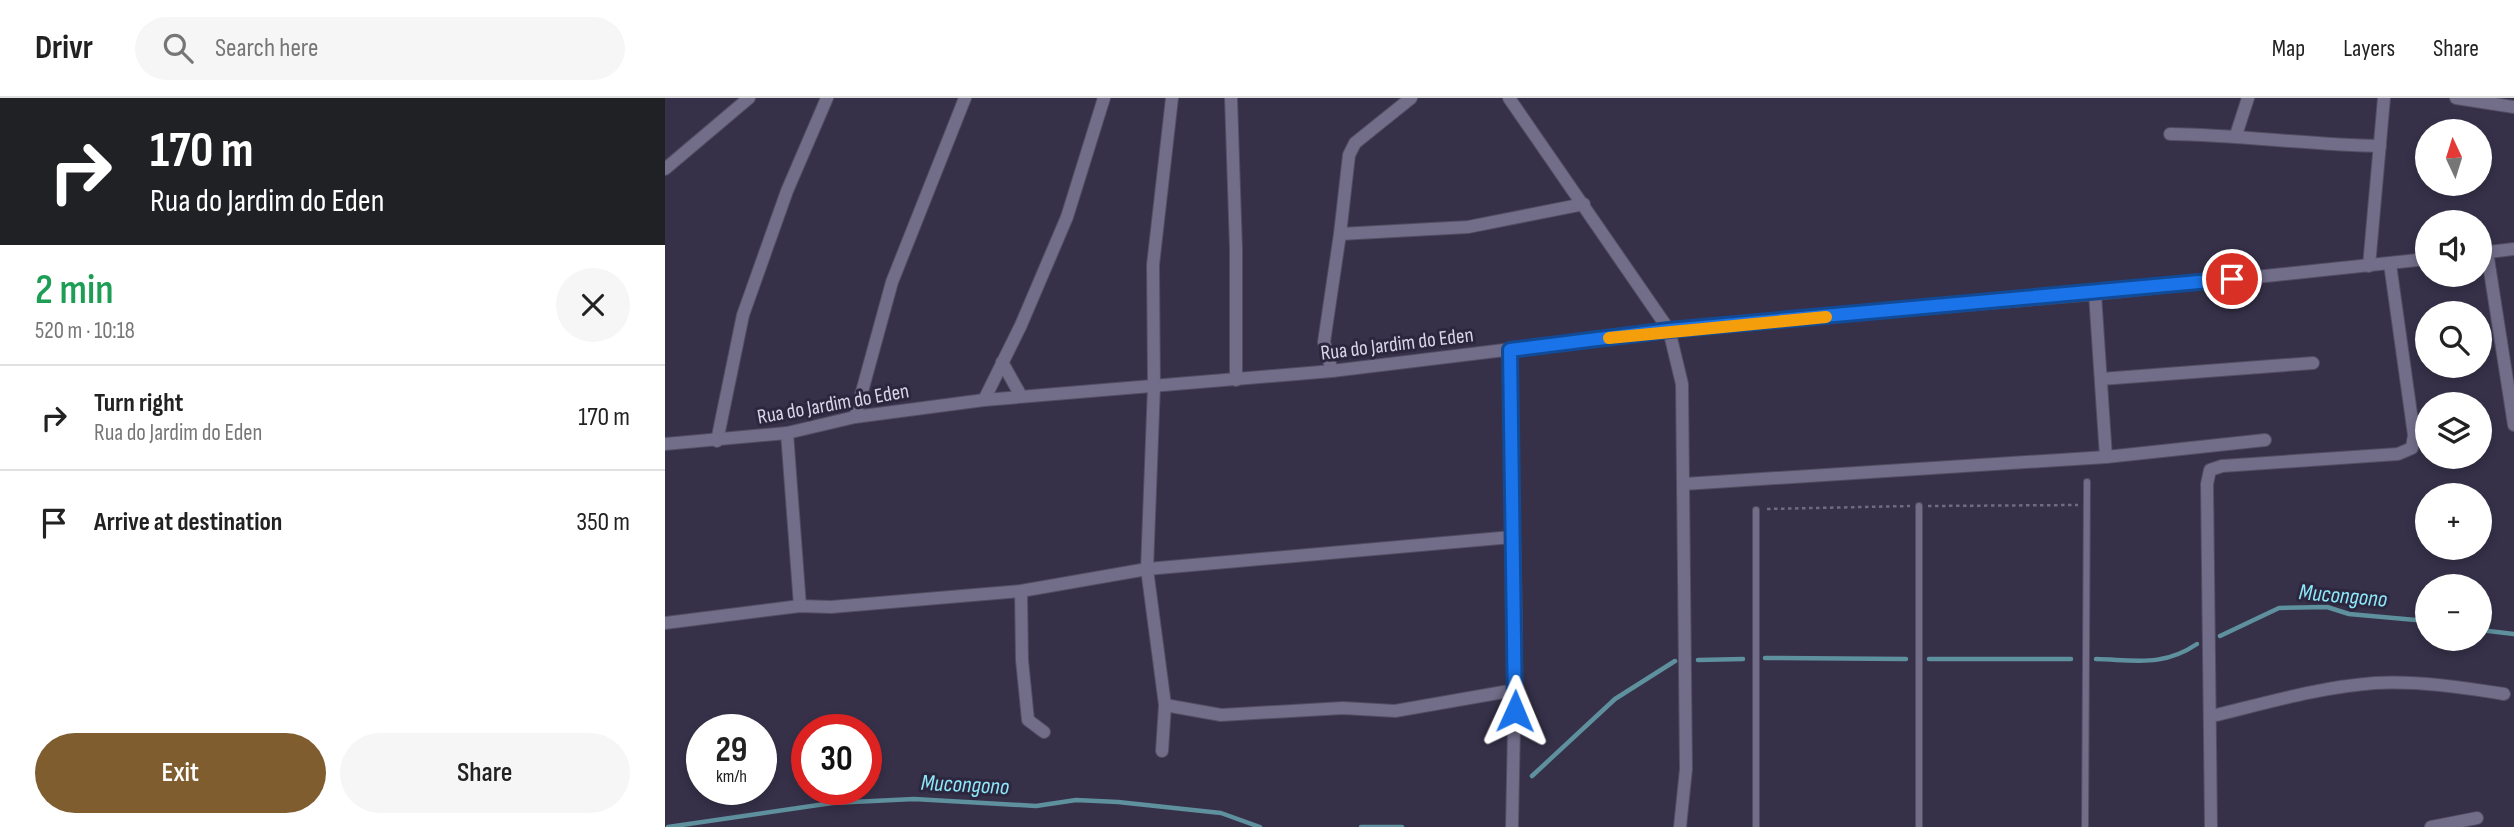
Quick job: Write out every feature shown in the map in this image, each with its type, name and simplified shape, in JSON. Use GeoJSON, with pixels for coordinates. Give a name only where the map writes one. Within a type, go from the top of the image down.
{"type":"FeatureCollection","features":[{"type":"Feature","properties":{"kind":"street"},"geometry":{"type":"LineString","coordinates":[[665,169],[749,98]]}},
{"type":"Feature","properties":{"kind":"street"},"geometry":{"type":"LineString","coordinates":[[717,441],[743,315],[787,191],[827,98]]}},
{"type":"Feature","properties":{"kind":"street"},"geometry":{"type":"LineString","coordinates":[[855,417],[892,282],[965,98]]}},
{"type":"Feature","properties":{"kind":"street"},"geometry":{"type":"LineString","coordinates":[[984,400],[1067,216],[1104,98]]}},
{"type":"Feature","properties":{"kind":"street"},"geometry":{"type":"LineString","coordinates":[[1162,751],[1164,705],[1147,569],[1154,386],[1153,265],[1172,98]]}},
{"type":"Feature","properties":{"kind":"street"},"geometry":{"type":"LineString","coordinates":[[1231,98],[1236,249],[1236,380]]}},
{"type":"Feature","properties":{"kind":"street"},"geometry":{"type":"LineString","coordinates":[[1332,371],[1324,342],[1349,155],[1355,143],[1411,98]]}},
{"type":"Feature","properties":{"kind":"street"},"geometry":{"type":"LineString","coordinates":[[1509,98],[1669,330],[1682,384],[1686,768],[1680,827]]}},
{"type":"Feature","properties":{"kind":"street"},"geometry":{"type":"LineString","coordinates":[[2236,135],[2248,98]]}},
{"type":"Feature","properties":{"kind":"street"},"geometry":{"type":"LineString","coordinates":[[2369,266],[2384,98]]}},
{"type":"Feature","properties":{"kind":"street"},"geometry":{"type":"LineString","coordinates":[[2456,98],[2514,107]]}},
{"type":"Feature","properties":{"kind":"street"},"geometry":{"type":"LineString","coordinates":[[2170,134],[2236,135],[2309,145],[2380,146]]}},
{"type":"Feature","properties":{"kind":"street"},"geometry":{"type":"LineString","coordinates":[[1340,234],[1468,227],[1584,204]]}},
{"type":"Feature","properties":{"kind":"street"},"geometry":{"type":"LineString","coordinates":[[2492,251],[2514,249]]}},
{"type":"Feature","properties":{"kind":"street","name":"Rua do Jardim do Eden"},"geometry":{"type":"LineString","coordinates":[[665,444],[787,433],[855,417],[1021,396],[1332,371],[1669,330],[2095,293],[2415,261]]}},
{"type":"Feature","properties":{"kind":"street"},"geometry":{"type":"LineString","coordinates":[[2211,827],[2212,716],[2207,484],[2210,470],[2222,466],[2398,454],[2412,448],[2414,435],[2390,264]]}},
{"type":"Feature","properties":{"kind":"street"},"geometry":{"type":"LineString","coordinates":[[2489,287],[2514,425]]}},
{"type":"Feature","properties":{"kind":"street"},"geometry":{"type":"LineString","coordinates":[[2095,293],[2106,457]]}},
{"type":"Feature","properties":{"kind":"street"},"geometry":{"type":"LineString","coordinates":[[1510,350],[1515,690],[1512,827]]}},
{"type":"Feature","properties":{"kind":"street"},"geometry":{"type":"LineString","coordinates":[[1002,362],[1021,396]]}},
{"type":"Feature","properties":{"kind":"street"},"geometry":{"type":"LineString","coordinates":[[2101,379],[2313,363]]}},
{"type":"Feature","properties":{"kind":"street"},"geometry":{"type":"LineString","coordinates":[[787,433],[800,606]]}},
{"type":"Feature","properties":{"kind":"street"},"geometry":{"type":"LineString","coordinates":[[1684,484],[2106,457],[2265,440]]}},
{"type":"Feature","properties":{"kind":"street"},"geometry":{"type":"LineString","coordinates":[[665,623],[800,606],[831,607],[1021,591],[1147,569],[1512,537]]}},
{"type":"Feature","properties":{"kind":"street"},"geometry":{"type":"LineString","coordinates":[[1021,591],[1022,660],[1028,720],[1044,732]]}},
{"type":"Feature","properties":{"kind":"street"},"geometry":{"type":"LineString","coordinates":[[2212,716],[2322,690],[2375,683],[2431,683],[2504,694]]}},
{"type":"Feature","properties":{"kind":"street"},"geometry":{"type":"LineString","coordinates":[[1164,705],[1221,715],[1343,708],[1395,711],[1515,690]]}},
{"type":"Feature","properties":{"kind":"street"},"geometry":{"type":"LineString","coordinates":[[2431,827],[2477,818]]}},
{"type":"Feature","properties":{"kind":"lane"},"geometry":{"type":"LineString","coordinates":[[2085,827],[2087,482]]}},
{"type":"Feature","properties":{"kind":"lane"},"geometry":{"type":"LineString","coordinates":[[1919,506],[1919,827]]}},
{"type":"Feature","properties":{"kind":"lane"},"geometry":{"type":"LineString","coordinates":[[1756,510],[1756,827]]}},
{"type":"Feature","properties":{"kind":"waterway","name":"Mucongono"},"geometry":{"type":"LineString","coordinates":[[2220,636],[2279,608],[2327,607],[2349,614],[2415,620]]}},
{"type":"Feature","properties":{"kind":"waterway","name":"Mucongono"},"geometry":{"type":"LineString","coordinates":[[2492,631],[2514,634]]}},
{"type":"Feature","properties":{"kind":"waterway","name":"Mucongono"},"geometry":{"type":"LineString","coordinates":[[2096,659],[2161,659],[2197,644]]}},
{"type":"Feature","properties":{"kind":"waterway","name":"Mucongono"},"geometry":{"type":"LineString","coordinates":[[1765,658],[1906,659]]}},
{"type":"Feature","properties":{"kind":"waterway","name":"Mucongono"},"geometry":{"type":"LineString","coordinates":[[1698,660],[1743,659]]}},
{"type":"Feature","properties":{"kind":"waterway","name":"Mucongono"},"geometry":{"type":"LineString","coordinates":[[1929,659],[2071,659]]}},
{"type":"Feature","properties":{"kind":"waterway","name":"Mucongono"},"geometry":{"type":"LineString","coordinates":[[1532,776],[1615,699],[1675,661]]}},
{"type":"Feature","properties":{"kind":"waterway","name":"Mucongono"},"geometry":{"type":"LineString","coordinates":[[668,827],[832,803],[914,799],[1036,806],[1076,800],[1118,802],[1221,813],[1260,827]]}},
{"type":"Feature","properties":{"kind":"waterway","name":"Mucongono"},"geometry":{"type":"LineString","coordinates":[[1361,827],[1402,827]]}},
{"type":"Feature","properties":{"kind":"slow traffic"},"geometry":{"type":"LineString","coordinates":[[1609,338],[1669,330],[1826,317]]}},
{"type":"Feature","properties":{"kind":"route"},"geometry":{"type":"LineString","coordinates":[[1515,711],[1516,625],[1510,350],[1669,330],[2232,279]]}}]}
